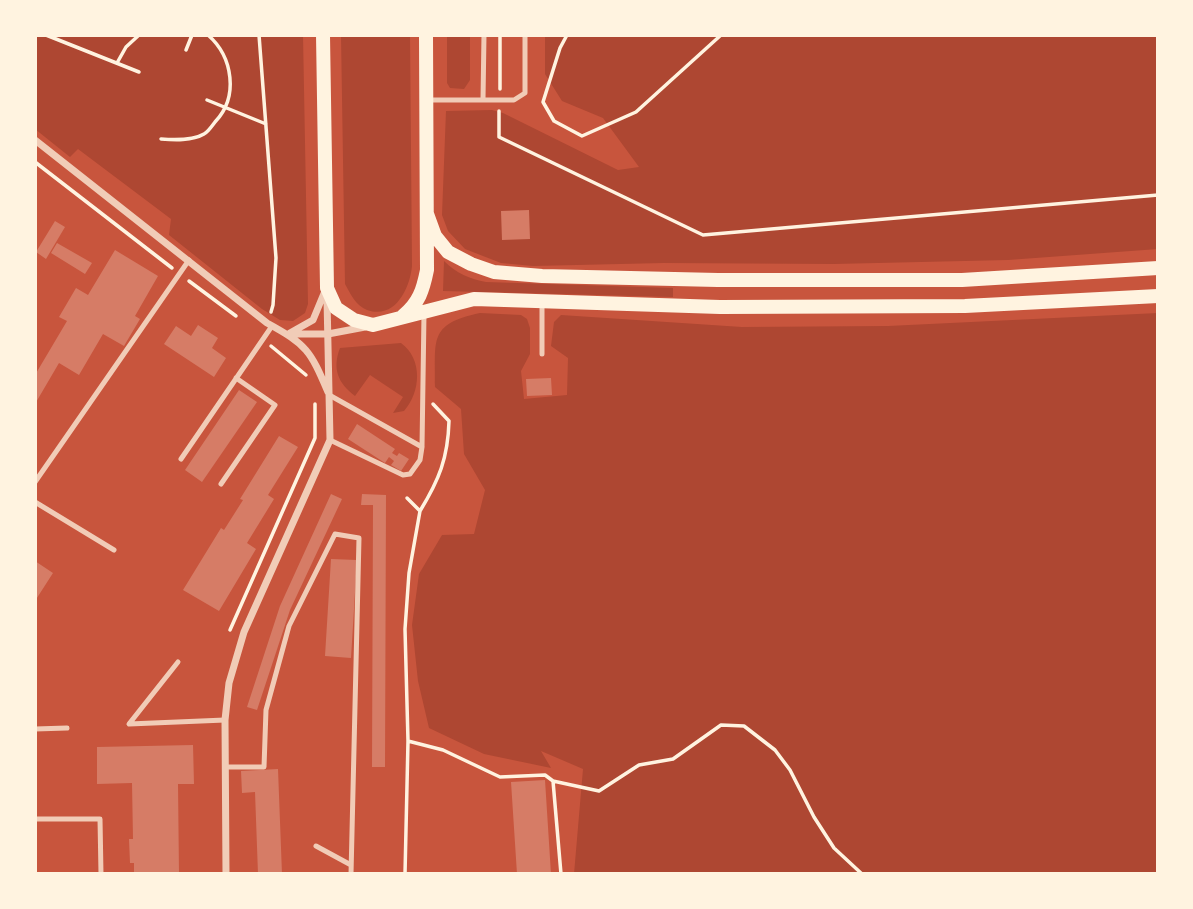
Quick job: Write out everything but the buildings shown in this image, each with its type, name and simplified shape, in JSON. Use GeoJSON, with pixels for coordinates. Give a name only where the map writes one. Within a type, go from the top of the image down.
{"type":"FeatureCollection","features":[{"type":"Feature","properties":{"kind":"main road"},"geometry":{"type":"LineString","coordinates":[[323,35],[327,288],[336,308],[354,320],[373,325],[474,299],[720,307],[951,306],[1158,296]]}},
{"type":"Feature","properties":{"kind":"main road"},"geometry":{"type":"LineString","coordinates":[[398,320],[416,306],[424,289],[427,270],[426,35]]}},
{"type":"Feature","properties":{"kind":"main road"},"geometry":{"type":"LineString","coordinates":[[427,214],[435,236],[448,252],[494,272],[530,275],[962,280],[1158,268]]}},
{"type":"Feature","properties":{"kind":"street"},"geometry":{"type":"LineString","coordinates":[[35,140],[269,324],[289,334],[312,355],[331,396]]}},
{"type":"Feature","properties":{"kind":"street"},"geometry":{"type":"LineString","coordinates":[[289,334],[313,320],[327,288]]}},
{"type":"Feature","properties":{"kind":"street"},"geometry":{"type":"LineString","coordinates":[[226,874],[225,720],[229,683],[244,632],[330,440],[327,288]]}},
{"type":"Feature","properties":{"kind":"street"},"geometry":{"type":"LineString","coordinates":[[289,334],[328,334],[373,325]]}},
{"type":"Feature","properties":{"kind":"lane"},"geometry":{"type":"LineString","coordinates":[[483,99],[484,35]]}},
{"type":"Feature","properties":{"kind":"lane"},"geometry":{"type":"LineString","coordinates":[[426,100],[514,100],[525,93],[525,35]]}},
{"type":"Feature","properties":{"kind":"lane"},"geometry":{"type":"LineString","coordinates":[[35,482],[189,260]]}},
{"type":"Feature","properties":{"kind":"lane"},"geometry":{"type":"LineString","coordinates":[[542,302],[542,354]]}},
{"type":"Feature","properties":{"kind":"lane"},"geometry":{"type":"LineString","coordinates":[[330,440],[403,475],[410,474],[420,460],[422,447],[424,313]]}},
{"type":"Feature","properties":{"kind":"lane"},"geometry":{"type":"LineString","coordinates":[[181,459],[269,324]]}},
{"type":"Feature","properties":{"kind":"lane"},"geometry":{"type":"LineString","coordinates":[[221,484],[275,405],[236,378]]}},
{"type":"Feature","properties":{"kind":"lane"},"geometry":{"type":"LineString","coordinates":[[331,396],[422,447]]}},
{"type":"Feature","properties":{"kind":"lane"},"geometry":{"type":"LineString","coordinates":[[35,502],[114,550]]}},
{"type":"Feature","properties":{"kind":"lane"},"geometry":{"type":"LineString","coordinates":[[225,767],[264,767],[267,710],[289,626],[335,534],[359,538],[351,874]]}},
{"type":"Feature","properties":{"kind":"lane"},"geometry":{"type":"LineString","coordinates":[[178,662],[129,724],[225,720]]}},
{"type":"Feature","properties":{"kind":"lane"},"geometry":{"type":"LineString","coordinates":[[35,729],[67,728]]}},
{"type":"Feature","properties":{"kind":"lane"},"geometry":{"type":"LineString","coordinates":[[35,819],[100,819],[101,874]]}},
{"type":"Feature","properties":{"kind":"lane"},"geometry":{"type":"LineString","coordinates":[[316,846],[352,865]]}},
{"type":"Feature","properties":{"kind":"path"},"geometry":{"type":"LineString","coordinates":[[47,35],[139,72]]}},
{"type":"Feature","properties":{"kind":"path"},"geometry":{"type":"LineString","coordinates":[[117,63],[126,47],[139,35]]}},
{"type":"Feature","properties":{"kind":"path"},"geometry":{"type":"LineString","coordinates":[[186,50],[192,35]]}},
{"type":"Feature","properties":{"kind":"path"},"geometry":{"type":"LineString","coordinates":[[161,139],[179,140],[203,134],[226,107],[231,84],[229,67],[222,49],[208,35]]}},
{"type":"Feature","properties":{"kind":"path"},"geometry":{"type":"LineString","coordinates":[[260,35],[276,258],[269,324]]}},
{"type":"Feature","properties":{"kind":"path"},"geometry":{"type":"LineString","coordinates":[[500,35],[499,137],[704,235],[1158,195]]}},
{"type":"Feature","properties":{"kind":"path"},"geometry":{"type":"LineString","coordinates":[[567,35],[560,48],[543,102],[554,121],[582,136],[636,111],[721,35]]}},
{"type":"Feature","properties":{"kind":"path"},"geometry":{"type":"LineString","coordinates":[[207,100],[266,124]]}},
{"type":"Feature","properties":{"kind":"path"},"geometry":{"type":"LineString","coordinates":[[405,874],[408,741],[405,629],[409,573],[419,511],[437,484],[448,448],[449,421],[424,399]]}},
{"type":"Feature","properties":{"kind":"path"},"geometry":{"type":"LineString","coordinates":[[407,498],[419,511]]}},
{"type":"Feature","properties":{"kind":"path"},"geometry":{"type":"LineString","coordinates":[[408,741],[443,750],[500,777],[545,775],[553,780],[599,791],[639,765],[673,759],[721,725],[744,726],[775,750],[790,770],[814,817],[834,848],[862,874]]}},
{"type":"Feature","properties":{"kind":"path"},"geometry":{"type":"LineString","coordinates":[[553,780],[561,874]]}},
{"type":"Feature","properties":{"kind":"shaded area"},"geometry":{"type":"Polygon","coordinates":[[[35,35],[303,35],[308,304],[305,313],[293,321],[280,320],[262,309],[169,235],[171,219],[78,149],[70,157],[35,129],[35,35]]]}},
{"type":"Feature","properties":{"kind":"shaded area"},"geometry":{"type":"Polygon","coordinates":[[[341,35],[410,35],[412,266],[400,300],[386,310],[377,312],[360,306],[345,284],[341,35]]]}},
{"type":"Feature","properties":{"kind":"shaded area"},"geometry":{"type":"Polygon","coordinates":[[[447,35],[470,35],[470,80],[464,89],[450,88],[447,83],[447,35]]]}},
{"type":"Feature","properties":{"kind":"shaded area"},"geometry":{"type":"Polygon","coordinates":[[[545,35],[1158,35],[1158,249],[1008,260],[834,264],[664,263],[533,266],[501,263],[465,249],[448,231],[442,215],[446,111],[492,110],[503,113],[618,170],[639,167],[603,118],[562,101],[545,74],[545,35]]]}},
{"type":"Feature","properties":{"kind":"shaded area"},"geometry":{"type":"Polygon","coordinates":[[[444,261],[463,275],[486,282],[673,288],[673,297],[443,291],[444,261]]]}},
{"type":"Feature","properties":{"kind":"shaded area"},"geometry":{"type":"Polygon","coordinates":[[[480,313],[521,315],[527,319],[530,328],[530,354],[521,371],[524,399],[567,395],[568,358],[551,346],[554,322],[561,315],[742,327],[888,326],[1158,313],[1158,874],[574,874],[583,769],[541,751],[551,768],[484,754],[429,728],[418,681],[412,625],[419,574],[442,535],[474,534],[485,490],[464,454],[461,409],[435,387],[436,346],[443,329],[451,323],[480,313]]]}},
{"type":"Feature","properties":{"kind":"shaded area"},"geometry":{"type":"Polygon","coordinates":[[[401,343],[413,358],[417,376],[414,395],[404,411],[393,413],[403,397],[370,375],[355,396],[344,386],[337,369],[340,348],[401,343]]]}}]}
